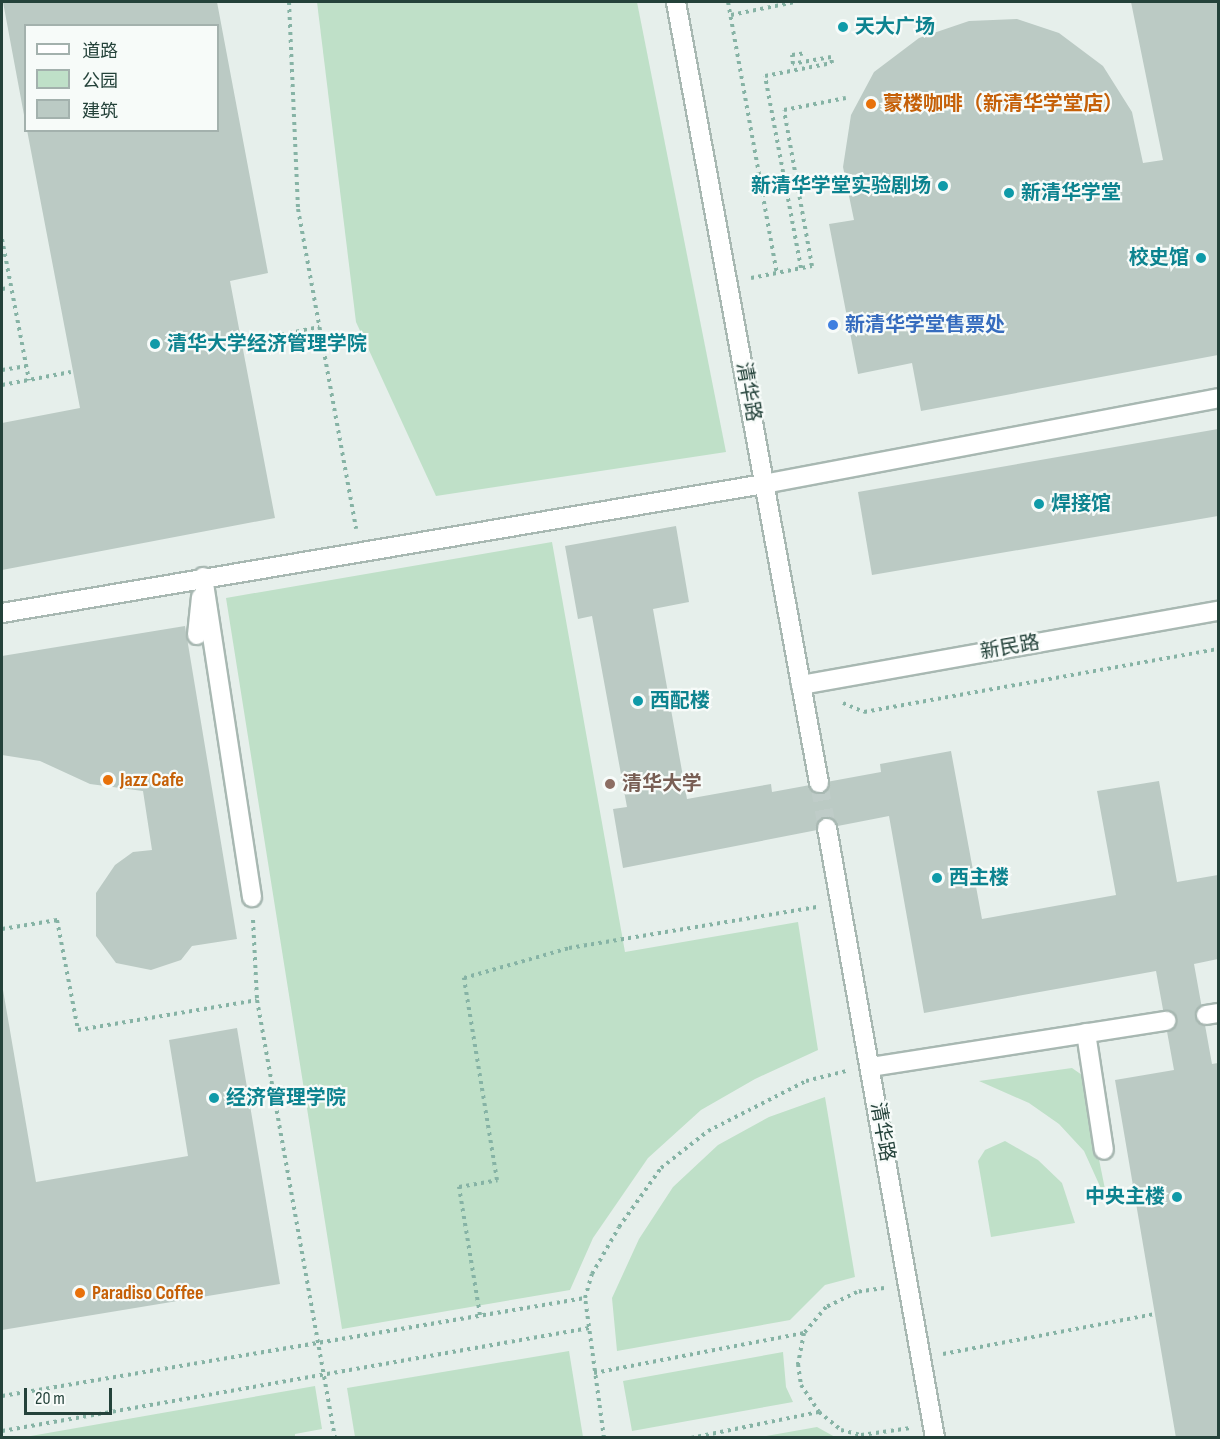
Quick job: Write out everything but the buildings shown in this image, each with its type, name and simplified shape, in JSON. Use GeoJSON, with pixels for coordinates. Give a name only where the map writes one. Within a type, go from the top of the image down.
{"type":"FeatureCollection","features":[{"type":"Feature","properties":{"kind":"street","name":"清华路"},"geometry":{"type":"LineString","coordinates":[[676,2],[819,783]]}},
{"type":"Feature","properties":{"kind":"street"},"geometry":{"type":"LineString","coordinates":[[2,613],[360,550],[764,484],[1218,398]]}},
{"type":"Feature","properties":{"kind":"street"},"geometry":{"type":"LineString","coordinates":[[197,635],[203,577]]}},
{"type":"Feature","properties":{"kind":"street"},"geometry":{"type":"LineString","coordinates":[[203,577],[252,897]]}},
{"type":"Feature","properties":{"kind":"street","name":"新民路"},"geometry":{"type":"LineString","coordinates":[[801,685],[1218,611]]}},
{"type":"Feature","properties":{"kind":"street","name":"清华路"},"geometry":{"type":"LineString","coordinates":[[827,828],[934,1431]]}},
{"type":"Feature","properties":{"kind":"street"},"geometry":{"type":"LineString","coordinates":[[871,1067],[1166,1021]]}},
{"type":"Feature","properties":{"kind":"street"},"geometry":{"type":"LineString","coordinates":[[1086,1033],[1104,1150]]}},
{"type":"Feature","properties":{"kind":"path"},"geometry":{"type":"LineString","coordinates":[[289,2],[298,209],[360,550]]}},
{"type":"Feature","properties":{"kind":"path"},"geometry":{"type":"LineString","coordinates":[[728,2],[777,273]]}},
{"type":"Feature","properties":{"kind":"path"},"geometry":{"type":"LineString","coordinates":[[731,15],[795,2]]}},
{"type":"Feature","properties":{"kind":"path"},"geometry":{"type":"LineString","coordinates":[[801,268],[765,76],[832,63],[831,57],[794,64],[792,55],[807,53]]}},
{"type":"Feature","properties":{"kind":"path"},"geometry":{"type":"LineString","coordinates":[[750,278],[812,266],[784,110],[846,98]]}},
{"type":"Feature","properties":{"kind":"path"},"geometry":{"type":"LineString","coordinates":[[2,239],[9,288],[29,380]]}},
{"type":"Feature","properties":{"kind":"path"},"geometry":{"type":"LineString","coordinates":[[2,289],[9,288]]}},
{"type":"Feature","properties":{"kind":"path"},"geometry":{"type":"LineString","coordinates":[[245,342],[319,327]]}},
{"type":"Feature","properties":{"kind":"path"},"geometry":{"type":"LineString","coordinates":[[2,370],[26,366]]}},
{"type":"Feature","properties":{"kind":"path"},"geometry":{"type":"LineString","coordinates":[[2,385],[71,372]]}},
{"type":"Feature","properties":{"kind":"path"},"geometry":{"type":"LineString","coordinates":[[801,685],[864,712],[1218,649]]}},
{"type":"Feature","properties":{"kind":"path"},"geometry":{"type":"LineString","coordinates":[[252,897],[257,1000],[335,1437]]}},
{"type":"Feature","properties":{"kind":"path"},"geometry":{"type":"LineString","coordinates":[[480,1315],[459,1187],[497,1180],[464,978],[569,948],[824,906]]}},
{"type":"Feature","properties":{"kind":"path"},"geometry":{"type":"LineString","coordinates":[[2,929],[57,920],[78,1030],[257,1000]]}},
{"type":"Feature","properties":{"kind":"path"},"geometry":{"type":"LineString","coordinates":[[604,1437],[585,1298],[592,1274],[619,1227],[661,1168],[708,1131],[758,1103],[821,1075],[871,1067]]}},
{"type":"Feature","properties":{"kind":"path"},"geometry":{"type":"LineString","coordinates":[[909,1284],[842,1299],[826,1307],[804,1333],[798,1364],[801,1385],[819,1412],[842,1430],[861,1435],[934,1431]]}},
{"type":"Feature","properties":{"kind":"path"},"geometry":{"type":"LineString","coordinates":[[2,1396],[585,1298]]}},
{"type":"Feature","properties":{"kind":"path"},"geometry":{"type":"LineString","coordinates":[[921,1358],[1155,1314]]}},
{"type":"Feature","properties":{"kind":"path"},"geometry":{"type":"LineString","coordinates":[[2,1431],[589,1328]]}},
{"type":"Feature","properties":{"kind":"path"},"geometry":{"type":"LineString","coordinates":[[594,1373],[804,1333]]}},
{"type":"Feature","properties":{"kind":"path"},"geometry":{"type":"LineString","coordinates":[[691,1437],[819,1412]]}},
{"type":"Feature","properties":{"kind":"green space"},"geometry":{"type":"Polygon","coordinates":[[[317,2],[637,2],[726,452],[436,496],[356,322],[317,2]]]}},
{"type":"Feature","properties":{"kind":"green space"},"geometry":{"type":"Polygon","coordinates":[[[552,542],[625,952],[798,922],[818,1050],[755,1079],[701,1110],[648,1158],[593,1238],[570,1290],[342,1329],[226,598],[552,542]]]}},
{"type":"Feature","properties":{"kind":"green space"},"geometry":{"type":"Polygon","coordinates":[[[1072,1068],[1082,1075],[1108,1204],[1084,1151],[1059,1124],[1029,1103],[979,1081],[1072,1068]]]}},
{"type":"Feature","properties":{"kind":"green space"},"geometry":{"type":"Polygon","coordinates":[[[825,1097],[855,1277],[825,1285],[790,1320],[617,1351],[612,1298],[639,1239],[673,1187],[718,1145],[769,1117],[825,1097]]]}},
{"type":"Feature","properties":{"kind":"green space"},"geometry":{"type":"Polygon","coordinates":[[[1005,1141],[1038,1160],[1062,1183],[1075,1223],[991,1237],[978,1161],[985,1150],[1005,1141]]]}},
{"type":"Feature","properties":{"kind":"green space"},"geometry":{"type":"Polygon","coordinates":[[[569,1351],[583,1437],[355,1437],[347,1388],[569,1351]]]}},
{"type":"Feature","properties":{"kind":"green space"},"geometry":{"type":"Polygon","coordinates":[[[783,1352],[786,1387],[793,1402],[632,1431],[623,1381],[783,1352]]]}},
{"type":"Feature","properties":{"kind":"green space"},"geometry":{"type":"Polygon","coordinates":[[[315,1386],[322,1429],[295,1434],[295,1437],[25,1437],[315,1386]]]}},
{"type":"Feature","properties":{"kind":"green space"},"geometry":{"type":"Polygon","coordinates":[[[817,1427],[835,1437],[761,1437],[817,1427]]]}},
{"type":"Feature","properties":{"kind":"tunnel"},"geometry":{"type":"LineString","coordinates":[[819,783],[827,828]]}},
{"type":"Feature","properties":{"kind":"place","name":"天大广场"},"geometry":{"type":"Point","coordinates":[843,27]}},
{"type":"Feature","properties":{"kind":"place","name":"蒙楼咖啡（新清华学堂店）"},"geometry":{"type":"Point","coordinates":[871,104]}},
{"type":"Feature","properties":{"kind":"place","name":"新清华学堂实验剧场"},"geometry":{"type":"Point","coordinates":[943,186]}},
{"type":"Feature","properties":{"kind":"place","name":"新清华学堂"},"geometry":{"type":"Point","coordinates":[1009,193]}},
{"type":"Feature","properties":{"kind":"place","name":"校史馆"},"geometry":{"type":"Point","coordinates":[1201,258]}},
{"type":"Feature","properties":{"kind":"place","name":"新清华学堂售票处"},"geometry":{"type":"Point","coordinates":[833,325]}},
{"type":"Feature","properties":{"kind":"place","name":"清华大学经济管理学院"},"geometry":{"type":"Point","coordinates":[155,344]}},
{"type":"Feature","properties":{"kind":"place","name":"焊接馆"},"geometry":{"type":"Point","coordinates":[1039,504]}},
{"type":"Feature","properties":{"kind":"place","name":"西配楼"},"geometry":{"type":"Point","coordinates":[638,701]}},
{"type":"Feature","properties":{"kind":"place","name":"Jazz Cafe"},"geometry":{"type":"Point","coordinates":[108,780]}},
{"type":"Feature","properties":{"kind":"place","name":"清华大学"},"geometry":{"type":"Point","coordinates":[610,784]}},
{"type":"Feature","properties":{"kind":"place","name":"西主楼"},"geometry":{"type":"Point","coordinates":[937,878]}},
{"type":"Feature","properties":{"kind":"place","name":"经济管理学院"},"geometry":{"type":"Point","coordinates":[214,1098]}},
{"type":"Feature","properties":{"kind":"place","name":"中央主楼"},"geometry":{"type":"Point","coordinates":[1177,1197]}},
{"type":"Feature","properties":{"kind":"place","name":"Paradiso Coffee"},"geometry":{"type":"Point","coordinates":[80,1293]}}]}
